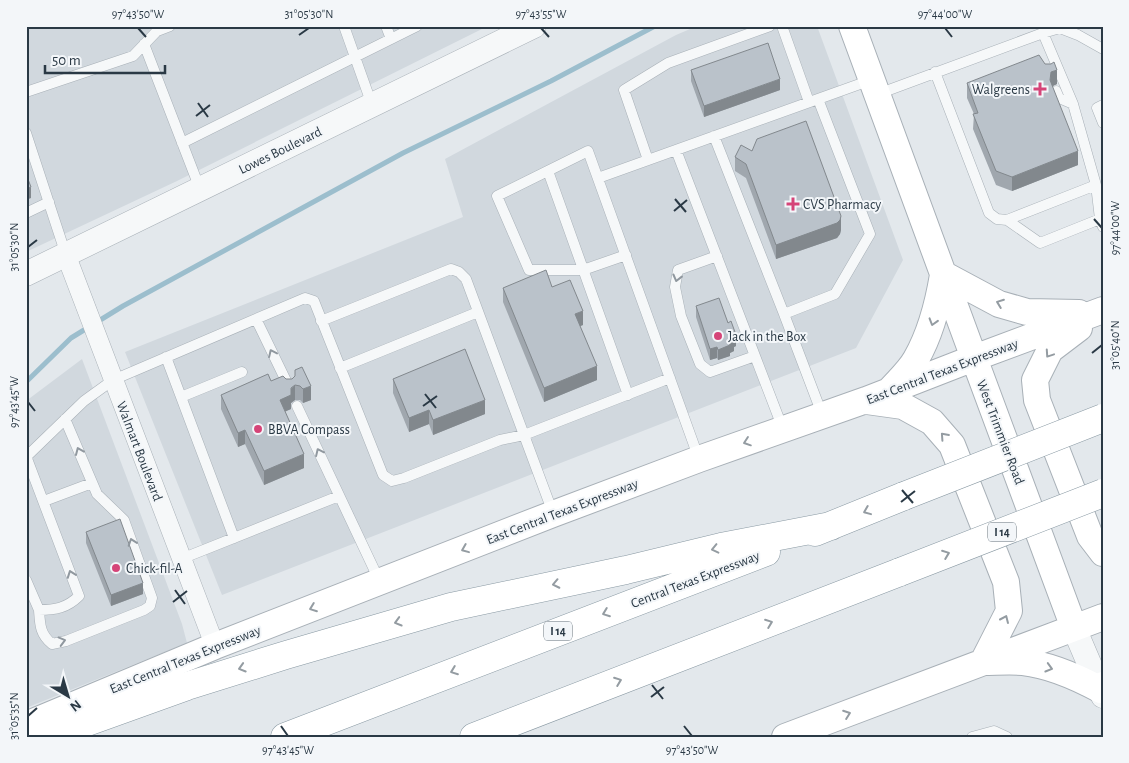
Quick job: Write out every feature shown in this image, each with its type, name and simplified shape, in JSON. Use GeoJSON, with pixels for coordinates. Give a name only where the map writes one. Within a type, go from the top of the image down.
{"type":"FeatureCollection","features":[{"type":"Feature","properties":{"kind":"highway","name":"Central Texas Expressway"},"geometry":{"type":"LineString","coordinates":[[285,737],[831,526],[1103,418]]}},
{"type":"Feature","properties":{"kind":"highway","name":"I 14"},"geometry":{"type":"LineString","coordinates":[[474,737],[1103,493]]}},
{"type":"Feature","properties":{"kind":"highway"},"geometry":{"type":"LineString","coordinates":[[45,737],[187,686],[286,654],[451,607],[616,572],[721,547],[831,526]]}},
{"type":"Feature","properties":{"kind":"highway"},"geometry":{"type":"LineString","coordinates":[[517,737],[558,717],[583,695]]}},
{"type":"Feature","properties":{"kind":"main road","name":"West Trimmier Road"},"geometry":{"type":"LineString","coordinates":[[852,26],[1074,628]]}},
{"type":"Feature","properties":{"kind":"main road"},"geometry":{"type":"LineString","coordinates":[[983,662],[1009,611],[1006,582],[952,445],[932,422],[903,406],[878,396],[915,360],[930,330],[938,303],[943,274],[999,304],[1026,312],[1101,311]]}},
{"type":"Feature","properties":{"kind":"main road"},"geometry":{"type":"LineString","coordinates":[[1101,311],[1050,350],[1035,380],[1037,400],[1090,536],[1103,553]]}},
{"type":"Feature","properties":{"kind":"main road","name":"East Central Texas Expressway"},"geometry":{"type":"LineString","coordinates":[[26,725],[214,646],[553,514],[700,459],[878,396],[1101,311]]}},
{"type":"Feature","properties":{"kind":"main road"},"geometry":{"type":"LineString","coordinates":[[785,737],[819,731],[983,662],[1103,617]]}},
{"type":"Feature","properties":{"kind":"main road"},"geometry":{"type":"LineString","coordinates":[[983,662],[1024,662],[1082,680],[1102,690]]}},
{"type":"Feature","properties":{"kind":"street","name":"Lowes Boulevard"},"geometry":{"type":"LineString","coordinates":[[26,274],[533,26]]}},
{"type":"Feature","properties":{"kind":"street","name":"Walmart Boulevard"},"geometry":{"type":"LineString","coordinates":[[66,255],[214,646]]}},
{"type":"Feature","properties":{"kind":"street","name":"West Trimmier Road"},"geometry":{"type":"LineString","coordinates":[[1074,628],[1102,690]]}},
{"type":"Feature","properties":{"kind":"lane"},"geometry":{"type":"LineString","coordinates":[[26,92],[133,56],[157,31],[170,26]]}},
{"type":"Feature","properties":{"kind":"lane"},"geometry":{"type":"LineString","coordinates":[[344,26],[372,105]]}},
{"type":"Feature","properties":{"kind":"lane"},"geometry":{"type":"LineString","coordinates":[[386,26],[391,39]]}},
{"type":"Feature","properties":{"kind":"lane"},"geometry":{"type":"LineString","coordinates":[[182,143],[417,26]]}},
{"type":"Feature","properties":{"kind":"lane"},"geometry":{"type":"LineString","coordinates":[[648,160],[624,90],[668,63],[770,26]]}},
{"type":"Feature","properties":{"kind":"lane"},"geometry":{"type":"LineString","coordinates":[[782,26],[870,234],[835,294],[784,314]]}},
{"type":"Feature","properties":{"kind":"lane"},"geometry":{"type":"LineString","coordinates":[[598,178],[814,100],[935,72],[1060,28],[1078,35],[1103,49]]}},
{"type":"Feature","properties":{"kind":"lane"},"geometry":{"type":"LineString","coordinates":[[1007,220],[1040,243],[1101,223],[1096,185],[1073,104],[1043,33]]}},
{"type":"Feature","properties":{"kind":"lane"},"geometry":{"type":"LineString","coordinates":[[144,44],[200,189]]}},
{"type":"Feature","properties":{"kind":"lane"},"geometry":{"type":"LineString","coordinates":[[1044,64],[1048,46]]}},
{"type":"Feature","properties":{"kind":"lane"},"geometry":{"type":"LineString","coordinates":[[935,72],[989,213],[997,220],[1007,220],[1096,185]]}},
{"type":"Feature","properties":{"kind":"lane"},"geometry":{"type":"LineString","coordinates":[[1056,91],[1060,98],[1073,104]]}},
{"type":"Feature","properties":{"kind":"lane"},"geometry":{"type":"LineString","coordinates":[[1103,106],[1097,108],[1103,123]]}},
{"type":"Feature","properties":{"kind":"lane"},"geometry":{"type":"LineString","coordinates":[[26,134],[66,255]]}},
{"type":"Feature","properties":{"kind":"lane"},"geometry":{"type":"LineString","coordinates":[[714,136],[822,416]]}},
{"type":"Feature","properties":{"kind":"lane"},"geometry":{"type":"LineString","coordinates":[[676,150],[783,430]]}},
{"type":"Feature","properties":{"kind":"lane"},"geometry":{"type":"LineString","coordinates":[[626,254],[583,270],[529,270],[497,196],[588,151],[626,254],[700,459]]}},
{"type":"Feature","properties":{"kind":"lane"},"geometry":{"type":"LineString","coordinates":[[548,171],[628,395]]}},
{"type":"Feature","properties":{"kind":"lane"},"geometry":{"type":"LineString","coordinates":[[26,213],[48,202]]}},
{"type":"Feature","properties":{"kind":"lane"},"geometry":{"type":"LineString","coordinates":[[717,256],[678,270],[675,287],[681,316],[700,364],[710,372],[755,356]]}},
{"type":"Feature","properties":{"kind":"lane"},"geometry":{"type":"LineString","coordinates":[[321,321],[451,269],[459,272],[466,279],[553,514]]}},
{"type":"Feature","properties":{"kind":"lane"},"geometry":{"type":"LineString","coordinates":[[39,610],[56,610],[72,603],[79,596],[26,456],[84,401],[113,380],[305,298],[314,301],[383,475],[392,481],[500,440],[524,435],[670,378]]}},
{"type":"Feature","properties":{"kind":"lane"},"geometry":{"type":"LineString","coordinates":[[340,368],[478,312]]}},
{"type":"Feature","properties":{"kind":"lane"},"geometry":{"type":"LineString","coordinates":[[256,319],[289,388]]}},
{"type":"Feature","properties":{"kind":"lane"},"geometry":{"type":"LineString","coordinates":[[166,357],[234,538]]}},
{"type":"Feature","properties":{"kind":"lane"},"geometry":{"type":"LineString","coordinates":[[180,397],[242,372]]}},
{"type":"Feature","properties":{"kind":"lane"},"geometry":{"type":"LineString","coordinates":[[297,406],[380,582]]}},
{"type":"Feature","properties":{"kind":"lane"},"geometry":{"type":"LineString","coordinates":[[26,580],[39,610],[40,628],[44,638],[52,644],[66,641],[144,610],[150,606],[152,598],[124,520],[97,494],[65,419]]}},
{"type":"Feature","properties":{"kind":"lane"},"geometry":{"type":"LineString","coordinates":[[44,502],[92,483]]}},
{"type":"Feature","properties":{"kind":"lane"},"geometry":{"type":"LineString","coordinates":[[181,559],[339,496]]}},
{"type":"Feature","properties":{"kind":"lane"},"geometry":{"type":"LineString","coordinates":[[972,737],[994,731],[1002,736]]}},
{"type":"Feature","properties":{"kind":"shaded area"},"geometry":{"type":"Polygon","coordinates":[[[26,26],[488,26],[177,181],[26,252],[26,26]]]}},
{"type":"Feature","properties":{"kind":"shaded area"},"geometry":{"type":"Polygon","coordinates":[[[697,26],[817,26],[903,260],[856,348],[222,595],[125,352],[463,217],[445,159],[676,35],[697,26]]]}},
{"type":"Feature","properties":{"kind":"shaded area"},"geometry":{"type":"Polygon","coordinates":[[[82,359],[182,624],[187,643],[26,708],[26,401],[82,359]]]}},
{"type":"Feature","properties":{"kind":"building"},"geometry":{"type":"Polygon","coordinates":[[[768,43],[780,79],[704,106],[691,70],[768,43]]]}},
{"type":"Feature","properties":{"kind":"building","name":"Walgreens"},"geometry":{"type":"Polygon","coordinates":[[[1039,55],[1045,64],[1054,62],[1057,70],[1051,72],[1050,80],[1078,151],[1012,177],[996,171],[973,114],[978,113],[967,83],[1039,55]]]}},
{"type":"Feature","properties":{"kind":"building","name":"CVS Pharmacy"},"geometry":{"type":"Polygon","coordinates":[[[806,121],[841,216],[837,223],[776,245],[746,164],[735,157],[741,145],[752,151],[757,139],[806,121]]]}},
{"type":"Feature","properties":{"kind":"building"},"geometry":{"type":"Polygon","coordinates":[[[26,174],[31,187],[26,189],[26,174]]]}},
{"type":"Feature","properties":{"kind":"building"},"geometry":{"type":"Polygon","coordinates":[[[546,270],[552,287],[570,280],[583,311],[575,314],[597,366],[544,388],[503,288],[546,270]]]}},
{"type":"Feature","properties":{"kind":"building","name":"Jack in the Box"},"geometry":{"type":"Polygon","coordinates":[[[719,298],[728,323],[731,321],[736,335],[733,336],[734,340],[729,342],[730,345],[718,350],[717,347],[710,349],[696,306],[719,298]]]}},
{"type":"Feature","properties":{"kind":"building"},"geometry":{"type":"Polygon","coordinates":[[[465,349],[485,400],[433,420],[429,410],[409,418],[393,379],[465,349]]]}},
{"type":"Feature","properties":{"kind":"building","name":"BBVA Compass"},"geometry":{"type":"Polygon","coordinates":[[[302,367],[311,386],[303,389],[295,385],[291,388],[291,395],[280,400],[304,454],[264,471],[245,430],[238,433],[221,395],[268,374],[271,381],[283,376],[286,379],[292,379],[295,376],[295,370],[302,367]]]}},
{"type":"Feature","properties":{"kind":"building","name":"Chick-fil-A"},"geometry":{"type":"Polygon","coordinates":[[[120,519],[143,583],[111,595],[86,532],[120,519]]]}},
{"type":"Feature","properties":{"kind":"waterway"},"geometry":{"type":"LineString","coordinates":[[26,382],[71,338],[123,306],[403,153],[551,81],[655,26]]}},
{"type":"Feature","properties":{"kind":"place","name":"Walgreens"},"geometry":{"type":"Point","coordinates":[1040,89]}},
{"type":"Feature","properties":{"kind":"place","name":"CVS Pharmacy"},"geometry":{"type":"Point","coordinates":[793,204]}},
{"type":"Feature","properties":{"kind":"place","name":"Jack in the Box"},"geometry":{"type":"Point","coordinates":[718,336]}},
{"type":"Feature","properties":{"kind":"place","name":"BBVA Compass"},"geometry":{"type":"Point","coordinates":[258,429]}},
{"type":"Feature","properties":{"kind":"place","name":"Chick-fil-A"},"geometry":{"type":"Point","coordinates":[116,568]}}]}
